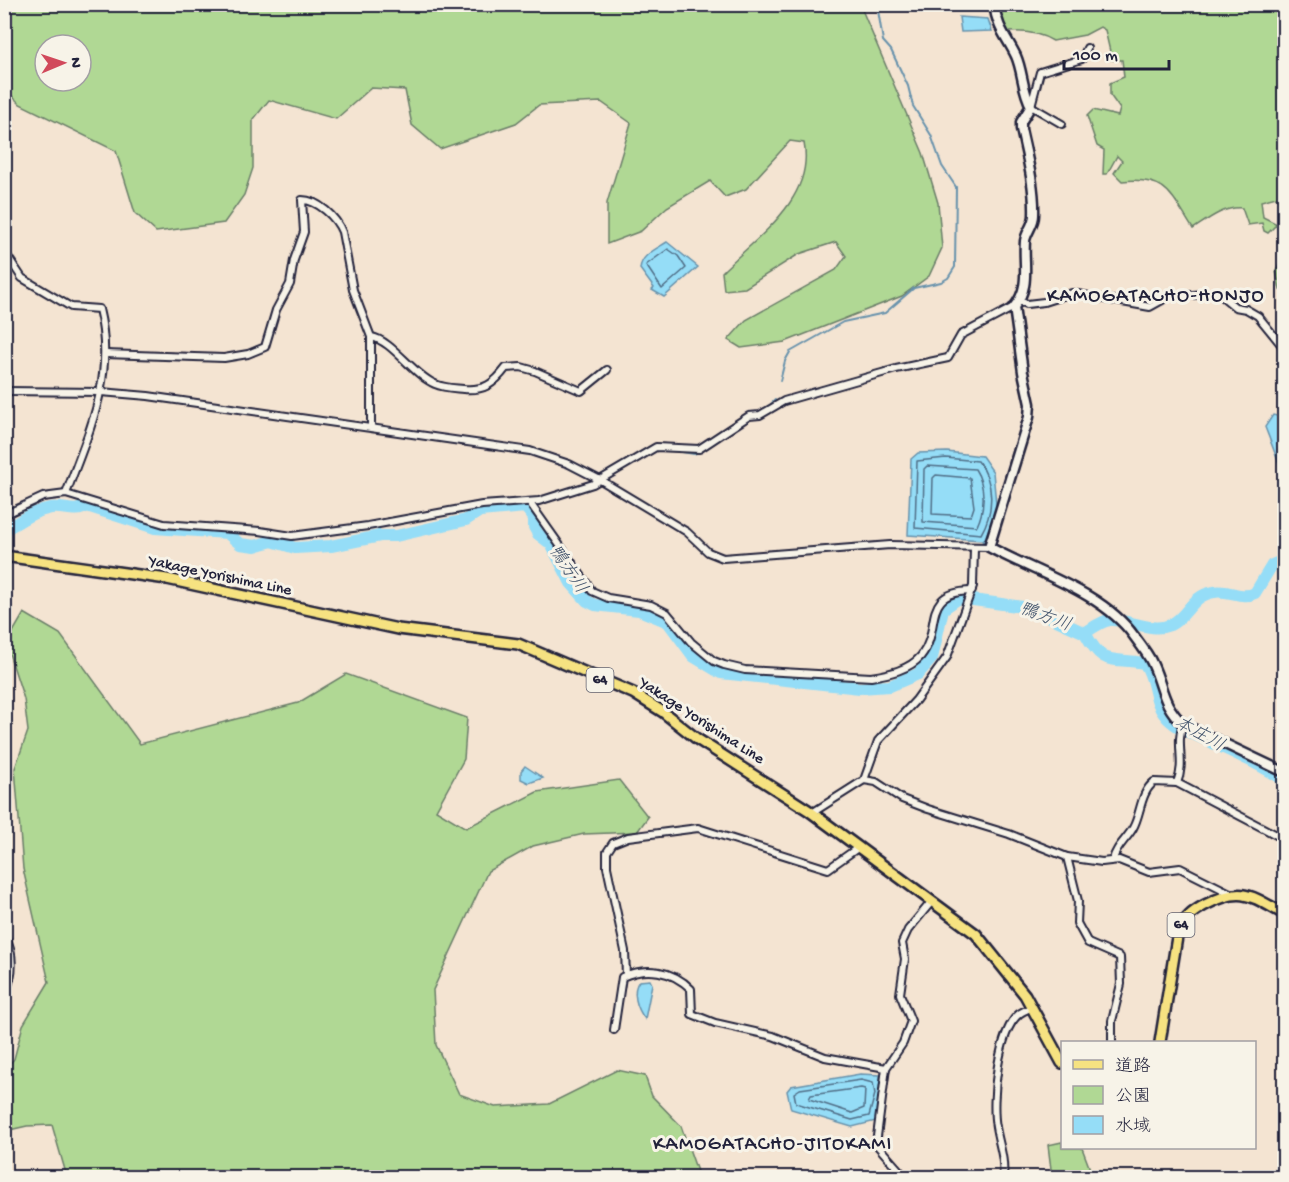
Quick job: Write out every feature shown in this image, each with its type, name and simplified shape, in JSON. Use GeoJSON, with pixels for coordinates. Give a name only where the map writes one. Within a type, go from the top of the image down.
{"type":"FeatureCollection","features":[{"type":"Feature","properties":{"kind":"main road"},"geometry":{"type":"LineString","coordinates":[[994,4],[996,22],[1017,58],[1024,90],[1031,106],[1021,122],[1021,129],[1034,193],[1034,217],[1025,239],[1027,277],[1016,304],[1023,372],[1030,404],[1029,417],[1016,468],[989,547],[1061,582],[1116,617],[1126,626],[1152,662],[1169,711],[1182,726],[1284,772]]}},
{"type":"Feature","properties":{"kind":"main road","name":"Yakage Yorishima Line"},"geometry":{"type":"LineString","coordinates":[[5,557],[167,579],[413,632],[526,646],[633,693],[697,739],[812,813],[976,934],[993,952],[1032,1007],[1061,1061]]}},
{"type":"Feature","properties":{"kind":"main road"},"geometry":{"type":"LineString","coordinates":[[1230,893],[1257,899],[1284,914]]}},
{"type":"Feature","properties":{"kind":"main road","name":"64"},"geometry":{"type":"LineString","coordinates":[[1160,1041],[1178,930],[1187,916],[1230,893]]}},
{"type":"Feature","properties":{"kind":"street"},"geometry":{"type":"LineString","coordinates":[[1062,124],[1031,106],[1040,72],[1082,59],[1087,48]]}},
{"type":"Feature","properties":{"kind":"street"},"geometry":{"type":"LineString","coordinates":[[105,354],[224,358],[248,354],[265,346],[276,310],[290,284],[294,260],[304,232],[302,200],[317,202],[339,226],[353,290],[370,337],[371,427]]}},
{"type":"Feature","properties":{"kind":"street"},"geometry":{"type":"LineString","coordinates":[[4,251],[22,278],[70,307],[99,309],[106,339],[102,392],[66,494]]}},
{"type":"Feature","properties":{"kind":"street"},"geometry":{"type":"LineString","coordinates":[[4,515],[42,497],[66,494],[164,524],[260,531],[292,536],[368,526],[482,505],[530,505],[603,482],[656,447],[699,449],[748,416],[760,415],[784,401],[896,369],[948,358],[961,335],[1016,304],[1044,302],[1072,293],[1150,307],[1168,297],[1218,293],[1235,307],[1246,309],[1258,316],[1284,348]]}},
{"type":"Feature","properties":{"kind":"street"},"geometry":{"type":"LineString","coordinates":[[370,337],[382,340],[433,384],[448,388],[476,390],[494,384],[506,368],[521,367],[581,391],[607,370]]}},
{"type":"Feature","properties":{"kind":"street"},"geometry":{"type":"LineString","coordinates":[[4,391],[102,392],[158,397],[530,451],[568,464],[603,482],[687,532],[708,552],[723,558],[890,545],[989,547]]}},
{"type":"Feature","properties":{"kind":"street"},"geometry":{"type":"LineString","coordinates":[[530,505],[592,591],[608,598],[651,605],[667,613],[690,642],[714,661],[745,670],[865,677],[891,674],[910,666],[921,655],[927,644],[932,616],[942,600],[955,591],[971,593]]}},
{"type":"Feature","properties":{"kind":"street"},"geometry":{"type":"LineString","coordinates":[[812,813],[864,780],[878,741],[916,700],[947,657],[971,593],[974,548]]}},
{"type":"Feature","properties":{"kind":"street"},"geometry":{"type":"LineString","coordinates":[[1178,783],[1183,769],[1178,736],[1182,726]]}},
{"type":"Feature","properties":{"kind":"street"},"geometry":{"type":"LineString","coordinates":[[864,780],[876,782],[902,799],[919,806],[1009,834],[1067,857],[1119,860],[1149,872],[1180,868],[1230,893]]}},
{"type":"Feature","properties":{"kind":"street"},"geometry":{"type":"LineString","coordinates":[[1113,860],[1116,851],[1133,828],[1142,800],[1152,783],[1178,783],[1284,839]]}},
{"type":"Feature","properties":{"kind":"street"},"geometry":{"type":"LineString","coordinates":[[626,975],[625,951],[607,867],[607,852],[613,843],[628,837],[698,828],[828,869],[859,847]]}},
{"type":"Feature","properties":{"kind":"street"},"geometry":{"type":"LineString","coordinates":[[1067,857],[1078,901],[1077,923],[1083,935],[1088,943],[1098,950],[1120,957],[1121,984],[1112,1021],[1112,1041]]}},
{"type":"Feature","properties":{"kind":"street"},"geometry":{"type":"LineString","coordinates":[[906,1178],[876,1144],[886,1068],[903,1043],[910,1021],[900,994],[905,959],[902,943],[908,930],[932,901]]}},
{"type":"Feature","properties":{"kind":"street"},"geometry":{"type":"LineString","coordinates":[[4,936],[11,964],[4,992]]}},
{"type":"Feature","properties":{"kind":"street"},"geometry":{"type":"LineString","coordinates":[[614,1030],[622,977],[636,971],[654,970],[680,978],[691,989],[692,1014],[715,1023],[773,1036],[825,1057],[886,1068]]}},
{"type":"Feature","properties":{"kind":"street"},"geometry":{"type":"LineString","coordinates":[[1003,1178],[1003,1153],[993,1106],[998,1065],[1008,1033],[1018,1015],[1032,1007]]}},
{"type":"Feature","properties":{"kind":"green space"},"geometry":{"type":"Polygon","coordinates":[[[1001,4],[1284,5],[1284,195],[1261,201],[1263,217],[1277,224],[1268,233],[1264,231],[1262,223],[1248,225],[1242,208],[1235,208],[1216,214],[1193,229],[1173,198],[1159,185],[1137,180],[1122,181],[1114,173],[1122,161],[1117,156],[1107,174],[1103,174],[1104,150],[1097,146],[1087,116],[1093,110],[1118,116],[1120,109],[1110,95],[1110,83],[1124,77],[1122,60],[1112,60],[1105,30],[1100,27],[1085,35],[1053,41],[1031,33],[1008,32],[999,12],[1001,4]]]}},
{"type":"Feature","properties":{"kind":"green space"},"geometry":{"type":"Polygon","coordinates":[[[4,5],[860,5],[923,153],[938,203],[942,248],[929,276],[902,296],[785,342],[741,348],[728,340],[746,320],[836,270],[846,256],[836,242],[799,254],[745,288],[724,290],[722,272],[766,231],[792,199],[801,182],[805,163],[804,143],[790,141],[746,189],[725,197],[710,181],[667,207],[641,231],[607,244],[607,203],[631,123],[601,102],[539,105],[516,123],[440,149],[412,125],[405,90],[371,88],[336,119],[269,100],[253,120],[253,168],[244,195],[224,223],[156,232],[135,213],[116,151],[20,104],[5,89],[4,5]]]}},
{"type":"Feature","properties":{"kind":"green space"},"geometry":{"type":"Polygon","coordinates":[[[1284,254],[1284,292],[1280,290],[1276,271],[1284,254]]]}},
{"type":"Feature","properties":{"kind":"green space"},"geometry":{"type":"Polygon","coordinates":[[[24,613],[60,634],[140,744],[298,703],[346,674],[467,718],[464,759],[436,810],[466,828],[537,792],[619,780],[648,817],[637,832],[584,834],[533,846],[488,871],[433,990],[436,1045],[459,1094],[495,1107],[549,1104],[617,1070],[645,1076],[652,1096],[681,1126],[699,1177],[67,1177],[52,1125],[27,1126],[5,1131],[5,1069],[14,1059],[23,1025],[49,982],[23,869],[15,768],[28,731],[24,699],[6,644],[24,613]]]}},
{"type":"Feature","properties":{"kind":"green space"},"geometry":{"type":"Polygon","coordinates":[[[1061,1142],[1061,1149],[1082,1149],[1093,1177],[1052,1177],[1048,1145],[1061,1142]]]}},
{"type":"Feature","properties":{"kind":"water"},"geometry":{"type":"Polygon","coordinates":[[[959,17],[988,19],[992,31],[961,32],[959,17]]]}},
{"type":"Feature","properties":{"kind":"water"},"geometry":{"type":"Polygon","coordinates":[[[667,242],[698,267],[664,297],[652,290],[654,288],[640,269],[646,256],[667,242]]]}},
{"type":"Feature","properties":{"kind":"water"},"geometry":{"type":"Polygon","coordinates":[[[1284,412],[1284,470],[1280,466],[1265,427],[1273,415],[1277,416],[1284,412]]]}},
{"type":"Feature","properties":{"kind":"water"},"geometry":{"type":"Polygon","coordinates":[[[947,452],[982,456],[993,472],[996,504],[1003,495],[983,543],[982,540],[908,535],[911,459],[918,453],[947,452]]]}},
{"type":"Feature","properties":{"kind":"water"},"geometry":{"type":"Polygon","coordinates":[[[525,766],[543,778],[529,783],[521,779],[521,771],[525,766]]]}},
{"type":"Feature","properties":{"kind":"water"},"geometry":{"type":"Polygon","coordinates":[[[650,980],[652,984],[645,1019],[637,1005],[635,990],[639,981],[650,980]]]}},
{"type":"Feature","properties":{"kind":"water"},"geometry":{"type":"Polygon","coordinates":[[[860,1074],[880,1075],[879,1089],[882,1090],[876,1121],[852,1127],[791,1109],[787,1091],[791,1086],[860,1074]]]}},
{"type":"Feature","properties":{"kind":"waterway"},"geometry":{"type":"LineString","coordinates":[[780,381],[790,352],[843,322],[885,313],[914,288],[941,282],[948,278],[955,267],[956,187],[942,166],[931,135],[913,106],[908,86],[891,50],[883,41],[877,4]]}},
{"type":"Feature","properties":{"kind":"waterway"},"geometry":{"type":"LineString","coordinates":[[768,407],[775,400]]}},
{"type":"Feature","properties":{"kind":"waterway"},"geometry":{"type":"LineString","coordinates":[[671,450],[694,454],[700,451]]}},
{"type":"Feature","properties":{"kind":"waterway"},"geometry":{"type":"LineString","coordinates":[[596,485],[630,465]]}},
{"type":"Feature","properties":{"kind":"waterway"},"geometry":{"type":"LineString","coordinates":[[548,501],[580,491]]}},
{"type":"Feature","properties":{"kind":"waterway","name":"鴨方川"},"geometry":{"type":"LineString","coordinates":[[525,507],[531,505]]}},
{"type":"Feature","properties":{"kind":"waterway","name":"鴨方川"},"geometry":{"type":"LineString","coordinates":[[4,530],[44,509],[74,510],[87,506],[155,528],[227,533],[240,544],[255,546],[272,541],[295,548],[331,546],[380,536],[396,536],[466,520],[480,511],[525,507],[534,518],[534,527],[538,534],[551,544],[571,583],[587,601],[595,605],[639,610],[668,622],[693,656],[721,673],[860,688],[890,686],[918,674],[932,658],[943,609],[959,598],[1030,608],[1085,633]]}},
{"type":"Feature","properties":{"kind":"waterway"},"geometry":{"type":"LineString","coordinates":[[1085,633],[1100,623],[1110,620],[1148,627],[1170,625],[1206,594],[1220,591],[1245,595],[1255,593],[1272,565],[1284,560]]}},
{"type":"Feature","properties":{"kind":"waterway","name":"本庄川"},"geometry":{"type":"LineString","coordinates":[[1085,633],[1103,656],[1115,660],[1144,663],[1151,675],[1160,708],[1174,724],[1267,769],[1284,780]]}},
{"type":"Feature","properties":{"kind":"district","name":"KAMOGATACHO-HONJO"},"geometry":{"type":"Point","coordinates":[1156,297]}},
{"type":"Feature","properties":{"kind":"district","name":"KAMOGATACHO-JITOKAMI"},"geometry":{"type":"Point","coordinates":[773,1145]}}]}
